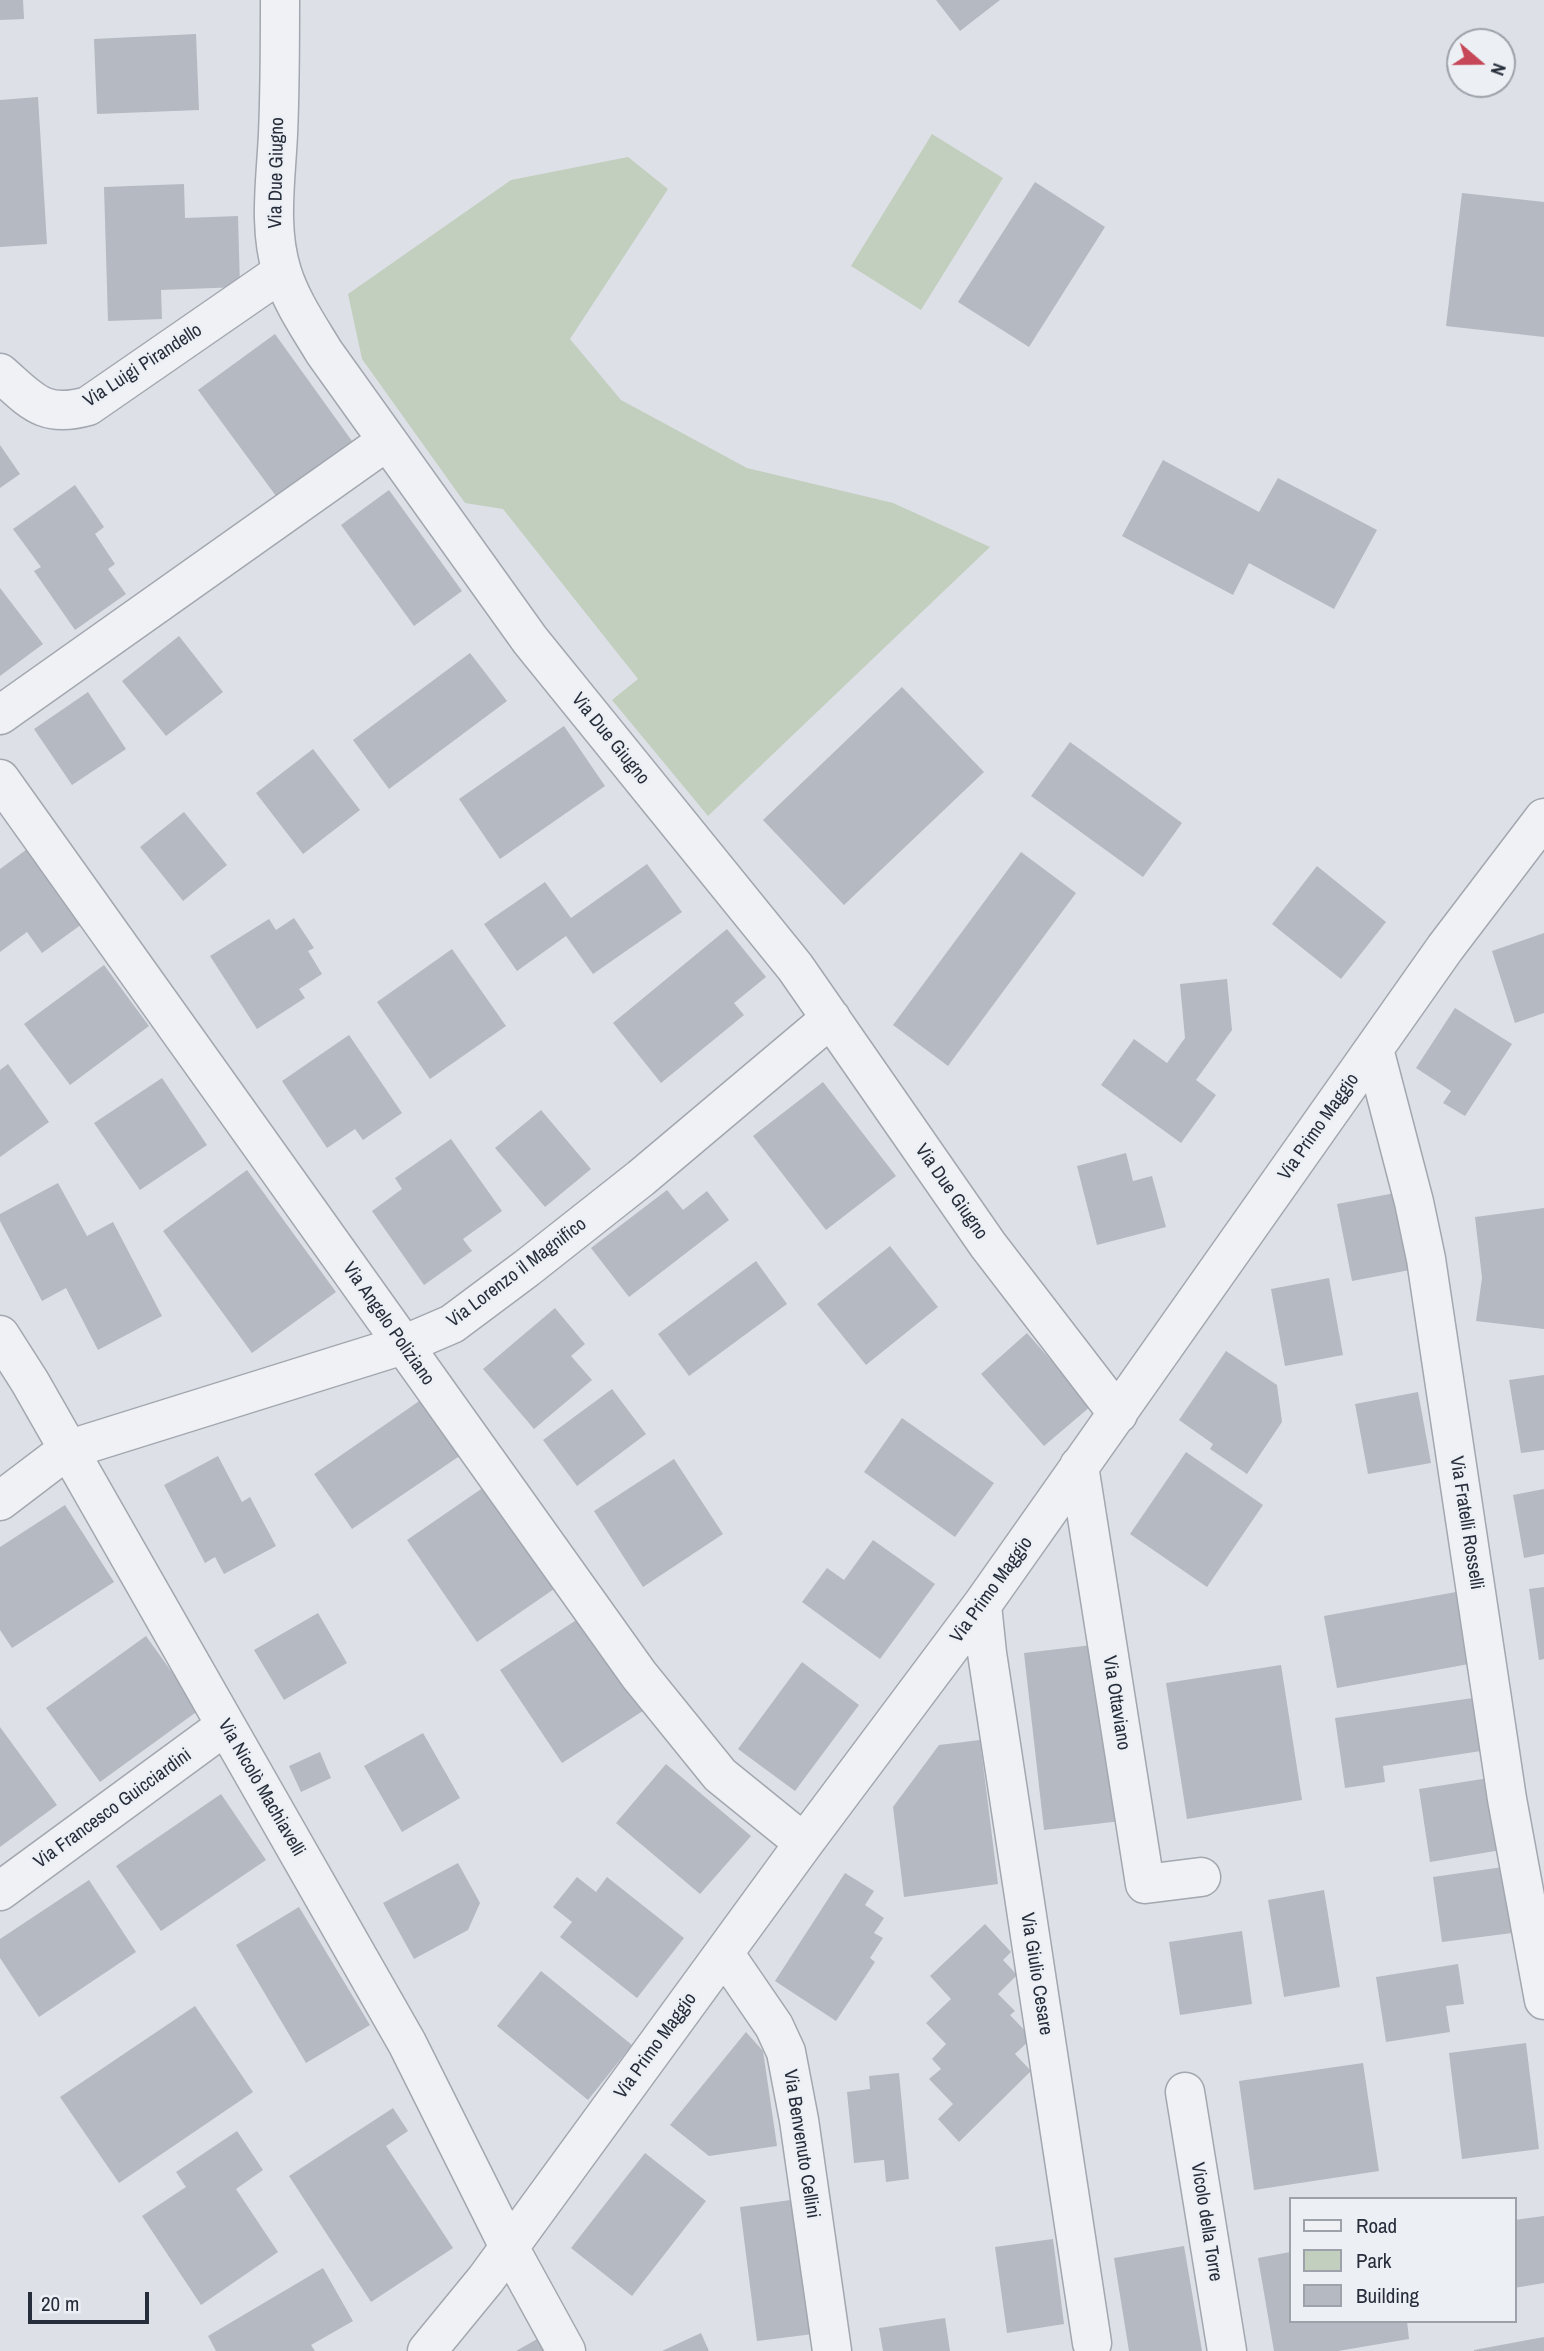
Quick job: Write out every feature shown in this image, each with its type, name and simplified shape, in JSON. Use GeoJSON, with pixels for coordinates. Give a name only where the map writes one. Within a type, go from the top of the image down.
{"type":"FeatureCollection","features":[{"type":"Feature","properties":{"kind":"street","name":"Via Due Giugno"},"geometry":{"type":"LineString","coordinates":[[280,0],[279,119],[274,210],[282,272],[300,313],[387,441],[530,640],[775,941],[988,1245],[1118,1414]]}},
{"type":"Feature","properties":{"kind":"street","name":"Via Luigi Pirandello"},"geometry":{"type":"LineString","coordinates":[[0,373],[41,407],[65,411],[88,406],[282,272]]}},
{"type":"Feature","properties":{"kind":"street"},"geometry":{"type":"LineString","coordinates":[[0,715],[387,441]]}},
{"type":"Feature","properties":{"kind":"street","name":"Via Angelo Poliziano"},"geometry":{"type":"LineString","coordinates":[[6,799],[639,1675],[705,1757],[739,1791],[804,1843]]}},
{"type":"Feature","properties":{"kind":"street","name":"Via Primo Maggio"},"geometry":{"type":"LineString","coordinates":[[426,2351],[461,2311],[509,2247],[804,1843],[982,1605],[1445,948],[1544,818]]}},
{"type":"Feature","properties":{"kind":"street","name":"Via Lorenzo il Magnifico"},"geometry":{"type":"LineString","coordinates":[[0,1501],[67,1450],[403,1345],[452,1324],[641,1178],[831,1018]]}},
{"type":"Feature","properties":{"kind":"street","name":"Via Fratelli Rosselli"},"geometry":{"type":"LineString","coordinates":[[1374,1049],[1426,1259],[1507,1799],[1544,2000]]}},
{"type":"Feature","properties":{"kind":"street","name":"Via Nicolò Machiavelli"},"geometry":{"type":"LineString","coordinates":[[0,1335],[30,1382],[407,2043],[509,2247],[566,2351]]}},
{"type":"Feature","properties":{"kind":"street","name":"Via Ottaviano"},"geometry":{"type":"LineString","coordinates":[[1079,1466],[1145,1884],[1201,1877]]}},
{"type":"Feature","properties":{"kind":"street","name":"Via Giulio Cesare"},"geometry":{"type":"LineString","coordinates":[[982,1605],[987,1653],[1092,2343]]}},
{"type":"Feature","properties":{"kind":"street","name":"Via Francesco Guicciardini"},"geometry":{"type":"LineString","coordinates":[[0,1891],[225,1726]]}},
{"type":"Feature","properties":{"kind":"street","name":"Via Benvenuto Cellini"},"geometry":{"type":"LineString","coordinates":[[724,1953],[774,2026],[789,2065],[832,2351]]}},
{"type":"Feature","properties":{"kind":"street","name":"Vicolo della Torre"},"geometry":{"type":"LineString","coordinates":[[1185,2092],[1227,2351]]}},
{"type":"Feature","properties":{"kind":"green space"},"geometry":{"type":"Polygon","coordinates":[[[932,134],[1003,178],[921,310],[851,266],[932,134]]]}},
{"type":"Feature","properties":{"kind":"green space"},"geometry":{"type":"Polygon","coordinates":[[[628,157],[668,189],[570,339],[621,400],[747,468],[893,503],[990,547],[708,816],[612,700],[638,679],[503,509],[465,503],[362,359],[348,294],[511,180],[628,157]]]}},
{"type":"Feature","properties":{"kind":"building"},"geometry":{"type":"Polygon","coordinates":[[[0,0],[23,0],[24,19],[0,20],[0,0]]]}},
{"type":"Feature","properties":{"kind":"building"},"geometry":{"type":"Polygon","coordinates":[[[936,0],[1000,0],[960,31],[936,0]]]}},
{"type":"Feature","properties":{"kind":"building"},"geometry":{"type":"Polygon","coordinates":[[[196,34],[199,110],[97,114],[94,39],[196,34]]]}},
{"type":"Feature","properties":{"kind":"building"},"geometry":{"type":"Polygon","coordinates":[[[38,97],[47,244],[0,247],[0,100],[38,97]]]}},
{"type":"Feature","properties":{"kind":"building"},"geometry":{"type":"Polygon","coordinates":[[[1035,182],[1105,227],[1029,347],[958,302],[1035,182]]]}},
{"type":"Feature","properties":{"kind":"building"},"geometry":{"type":"Polygon","coordinates":[[[184,184],[185,218],[238,216],[240,287],[161,290],[162,319],[108,321],[104,187],[184,184]]]}},
{"type":"Feature","properties":{"kind":"building"},"geometry":{"type":"Polygon","coordinates":[[[1462,193],[1544,202],[1544,337],[1446,326],[1462,193]]]}},
{"type":"Feature","properties":{"kind":"building"},"geometry":{"type":"Polygon","coordinates":[[[275,334],[352,441],[276,496],[198,390],[275,334]]]}},
{"type":"Feature","properties":{"kind":"building"},"geometry":{"type":"Polygon","coordinates":[[[0,445],[20,474],[0,488],[0,445]]]}},
{"type":"Feature","properties":{"kind":"building"},"geometry":{"type":"Polygon","coordinates":[[[1163,460],[1259,512],[1278,478],[1377,530],[1334,609],[1249,563],[1233,595],[1122,536],[1163,460]]]}},
{"type":"Feature","properties":{"kind":"building"},"geometry":{"type":"Polygon","coordinates":[[[75,485],[104,527],[95,534],[115,564],[108,569],[126,594],[75,630],[34,571],[41,567],[13,529],[75,485]]]}},
{"type":"Feature","properties":{"kind":"building"},"geometry":{"type":"Polygon","coordinates":[[[389,490],[462,591],[414,626],[341,525],[389,490]]]}},
{"type":"Feature","properties":{"kind":"building"},"geometry":{"type":"Polygon","coordinates":[[[0,588],[43,644],[0,676],[0,588]]]}},
{"type":"Feature","properties":{"kind":"building"},"geometry":{"type":"Polygon","coordinates":[[[179,636],[223,692],[166,736],[122,681],[179,636]]]}},
{"type":"Feature","properties":{"kind":"building"},"geometry":{"type":"Polygon","coordinates":[[[470,653],[507,701],[389,789],[353,740],[470,653]]]}},
{"type":"Feature","properties":{"kind":"building"},"geometry":{"type":"Polygon","coordinates":[[[902,687],[984,772],[844,905],[763,820],[902,687]]]}},
{"type":"Feature","properties":{"kind":"building"},"geometry":{"type":"Polygon","coordinates":[[[88,692],[126,749],[72,785],[34,729],[88,692]]]}},
{"type":"Feature","properties":{"kind":"building"},"geometry":{"type":"Polygon","coordinates":[[[564,726],[605,786],[500,859],[459,799],[564,726]]]}},
{"type":"Feature","properties":{"kind":"building"},"geometry":{"type":"Polygon","coordinates":[[[1070,742],[1182,823],[1143,877],[1031,796],[1070,742]]]}},
{"type":"Feature","properties":{"kind":"building"},"geometry":{"type":"Polygon","coordinates":[[[313,749],[360,810],[303,854],[256,793],[313,749]]]}},
{"type":"Feature","properties":{"kind":"building"},"geometry":{"type":"Polygon","coordinates":[[[184,812],[227,865],[183,901],[140,847],[184,812]]]}},
{"type":"Feature","properties":{"kind":"building"},"geometry":{"type":"Polygon","coordinates":[[[34,844],[89,919],[42,953],[27,932],[0,952],[0,869],[34,844]]]}},
{"type":"Feature","properties":{"kind":"building"},"geometry":{"type":"Polygon","coordinates":[[[1021,852],[1076,893],[948,1066],[893,1025],[1021,852]]]}},
{"type":"Feature","properties":{"kind":"building"},"geometry":{"type":"Polygon","coordinates":[[[647,864],[682,912],[593,974],[566,936],[517,971],[484,924],[545,882],[571,918],[647,864]]]}},
{"type":"Feature","properties":{"kind":"building"},"geometry":{"type":"Polygon","coordinates":[[[1317,866],[1386,922],[1341,979],[1272,924],[1317,866]]]}},
{"type":"Feature","properties":{"kind":"building"},"geometry":{"type":"Polygon","coordinates":[[[294,918],[314,948],[308,951],[322,974],[299,989],[305,998],[257,1029],[210,956],[269,919],[276,930],[294,918]]]}},
{"type":"Feature","properties":{"kind":"building"},"geometry":{"type":"Polygon","coordinates":[[[727,929],[766,977],[734,1003],[744,1015],[661,1083],[613,1023],[727,929]]]}},
{"type":"Feature","properties":{"kind":"building"},"geometry":{"type":"Polygon","coordinates":[[[1544,933],[1544,1013],[1515,1023],[1492,951],[1544,933]]]}},
{"type":"Feature","properties":{"kind":"building"},"geometry":{"type":"Polygon","coordinates":[[[452,949],[506,1026],[430,1079],[377,1002],[452,949]]]}},
{"type":"Feature","properties":{"kind":"building"},"geometry":{"type":"Polygon","coordinates":[[[104,965],[149,1026],[70,1085],[24,1024],[104,965]]]}},
{"type":"Feature","properties":{"kind":"building"},"geometry":{"type":"Polygon","coordinates":[[[1227,979],[1232,1030],[1196,1080],[1216,1095],[1181,1143],[1101,1085],[1134,1039],[1167,1063],[1185,1038],[1180,984],[1227,979]]]}},
{"type":"Feature","properties":{"kind":"building"},"geometry":{"type":"Polygon","coordinates":[[[1455,1008],[1512,1044],[1465,1116],[1443,1103],[1451,1091],[1416,1068],[1455,1008]]]}},
{"type":"Feature","properties":{"kind":"building"},"geometry":{"type":"Polygon","coordinates":[[[349,1035],[402,1113],[363,1140],[355,1129],[327,1148],[282,1081],[349,1035]]]}},
{"type":"Feature","properties":{"kind":"building"},"geometry":{"type":"Polygon","coordinates":[[[8,1064],[49,1122],[0,1157],[0,1070],[8,1064]]]}},
{"type":"Feature","properties":{"kind":"building"},"geometry":{"type":"Polygon","coordinates":[[[162,1078],[207,1145],[140,1190],[94,1123],[162,1078]]]}},
{"type":"Feature","properties":{"kind":"building"},"geometry":{"type":"Polygon","coordinates":[[[823,1082],[896,1176],[826,1230],[753,1136],[823,1082]]]}},
{"type":"Feature","properties":{"kind":"building"},"geometry":{"type":"Polygon","coordinates":[[[541,1110],[591,1169],[545,1207],[495,1148],[541,1110]]]}},
{"type":"Feature","properties":{"kind":"building"},"geometry":{"type":"Polygon","coordinates":[[[451,1139],[502,1211],[463,1239],[472,1251],[424,1285],[372,1211],[402,1189],[395,1178],[451,1139]]]}},
{"type":"Feature","properties":{"kind":"building"},"geometry":{"type":"Polygon","coordinates":[[[1126,1153],[1133,1181],[1152,1176],[1166,1227],[1097,1245],[1077,1166],[1126,1153]]]}},
{"type":"Feature","properties":{"kind":"building"},"geometry":{"type":"Polygon","coordinates":[[[247,1170],[336,1292],[252,1353],[163,1231],[247,1170]]]}},
{"type":"Feature","properties":{"kind":"building"},"geometry":{"type":"Polygon","coordinates":[[[58,1183],[87,1236],[113,1222],[162,1316],[98,1350],[66,1288],[42,1301],[0,1221],[0,1214],[58,1183]]]}},
{"type":"Feature","properties":{"kind":"building"},"geometry":{"type":"Polygon","coordinates":[[[667,1190],[683,1210],[707,1191],[729,1220],[629,1297],[591,1248],[667,1190]]]}},
{"type":"Feature","properties":{"kind":"building"},"geometry":{"type":"Polygon","coordinates":[[[1395,1193],[1410,1270],[1352,1281],[1337,1204],[1395,1193]]]}},
{"type":"Feature","properties":{"kind":"building"},"geometry":{"type":"Polygon","coordinates":[[[1544,1208],[1544,1329],[1476,1321],[1482,1278],[1475,1217],[1544,1208]]]}},
{"type":"Feature","properties":{"kind":"building"},"geometry":{"type":"Polygon","coordinates":[[[890,1246],[938,1307],[866,1365],[817,1304],[890,1246]]]}},
{"type":"Feature","properties":{"kind":"building"},"geometry":{"type":"Polygon","coordinates":[[[756,1261],[787,1304],[689,1376],[658,1334],[756,1261]]]}},
{"type":"Feature","properties":{"kind":"building"},"geometry":{"type":"Polygon","coordinates":[[[1329,1278],[1343,1355],[1285,1366],[1271,1289],[1329,1278]]]}},
{"type":"Feature","properties":{"kind":"building"},"geometry":{"type":"Polygon","coordinates":[[[555,1308],[585,1344],[571,1356],[592,1380],[534,1429],[483,1369],[555,1308]]]}},
{"type":"Feature","properties":{"kind":"building"},"geometry":{"type":"Polygon","coordinates":[[[1027,1333],[1091,1406],[1044,1446],[981,1374],[1027,1333]]]}},
{"type":"Feature","properties":{"kind":"building"},"geometry":{"type":"Polygon","coordinates":[[[1226,1351],[1277,1385],[1282,1422],[1247,1474],[1210,1449],[1213,1444],[1179,1420],[1226,1351]]]}},
{"type":"Feature","properties":{"kind":"building"},"geometry":{"type":"Polygon","coordinates":[[[1544,1375],[1544,1450],[1521,1453],[1509,1380],[1544,1375]]]}},
{"type":"Feature","properties":{"kind":"building"},"geometry":{"type":"Polygon","coordinates":[[[612,1389],[646,1434],[577,1486],[543,1440],[612,1389]]]}},
{"type":"Feature","properties":{"kind":"building"},"geometry":{"type":"Polygon","coordinates":[[[1418,1392],[1431,1463],[1368,1474],[1355,1404],[1418,1392]]]}},
{"type":"Feature","properties":{"kind":"building"},"geometry":{"type":"Polygon","coordinates":[[[425,1397],[464,1453],[352,1529],[314,1474],[425,1397]]]}},
{"type":"Feature","properties":{"kind":"building"},"geometry":{"type":"Polygon","coordinates":[[[902,1418],[994,1483],[955,1537],[864,1472],[902,1418]]]}},
{"type":"Feature","properties":{"kind":"building"},"geometry":{"type":"Polygon","coordinates":[[[1186,1452],[1263,1505],[1207,1587],[1130,1534],[1186,1452]]]}},
{"type":"Feature","properties":{"kind":"building"},"geometry":{"type":"Polygon","coordinates":[[[218,1456],[242,1502],[250,1497],[276,1546],[224,1574],[215,1557],[205,1563],[164,1485],[218,1456]]]}},
{"type":"Feature","properties":{"kind":"building"},"geometry":{"type":"Polygon","coordinates":[[[674,1459],[723,1534],[643,1587],[594,1511],[674,1459]]]}},
{"type":"Feature","properties":{"kind":"building"},"geometry":{"type":"Polygon","coordinates":[[[487,1485],[557,1587],[477,1642],[407,1540],[487,1485]]]}},
{"type":"Feature","properties":{"kind":"building"},"geometry":{"type":"Polygon","coordinates":[[[1544,1489],[1544,1554],[1524,1558],[1513,1495],[1544,1489]]]}},
{"type":"Feature","properties":{"kind":"building"},"geometry":{"type":"Polygon","coordinates":[[[65,1505],[114,1582],[12,1648],[0,1630],[0,1547],[65,1505]]]}},
{"type":"Feature","properties":{"kind":"building"},"geometry":{"type":"Polygon","coordinates":[[[873,1540],[935,1584],[880,1659],[802,1602],[827,1568],[844,1580],[873,1540]]]}},
{"type":"Feature","properties":{"kind":"building"},"geometry":{"type":"Polygon","coordinates":[[[1544,1587],[1544,1659],[1539,1660],[1529,1589],[1544,1587]]]}},
{"type":"Feature","properties":{"kind":"building"},"geometry":{"type":"Polygon","coordinates":[[[1456,1592],[1469,1664],[1337,1688],[1324,1616],[1456,1592]]]}},
{"type":"Feature","properties":{"kind":"building"},"geometry":{"type":"Polygon","coordinates":[[[318,1613],[347,1663],[284,1700],[254,1650],[318,1613]]]}},
{"type":"Feature","properties":{"kind":"building"},"geometry":{"type":"Polygon","coordinates":[[[584,1615],[646,1709],[562,1763],[500,1670],[584,1615]]]}},
{"type":"Feature","properties":{"kind":"building"},"geometry":{"type":"Polygon","coordinates":[[[146,1636],[199,1710],[100,1782],[46,1708],[146,1636]]]}},
{"type":"Feature","properties":{"kind":"building"},"geometry":{"type":"Polygon","coordinates":[[[1101,1644],[1121,1821],[1044,1830],[1024,1653],[1101,1644]]]}},
{"type":"Feature","properties":{"kind":"building"},"geometry":{"type":"Polygon","coordinates":[[[802,1662],[859,1705],[795,1791],[738,1749],[802,1662]]]}},
{"type":"Feature","properties":{"kind":"building"},"geometry":{"type":"Polygon","coordinates":[[[1281,1665],[1302,1800],[1187,1819],[1166,1683],[1281,1665]]]}},
{"type":"Feature","properties":{"kind":"building"},"geometry":{"type":"Polygon","coordinates":[[[1473,1698],[1481,1751],[1383,1766],[1385,1782],[1345,1788],[1335,1718],[1473,1698]]]}},
{"type":"Feature","properties":{"kind":"building"},"geometry":{"type":"Polygon","coordinates":[[[0,1727],[57,1805],[0,1847],[0,1727]]]}},
{"type":"Feature","properties":{"kind":"building"},"geometry":{"type":"Polygon","coordinates":[[[423,1733],[460,1798],[402,1832],[364,1766],[423,1733]]]}},
{"type":"Feature","properties":{"kind":"building"},"geometry":{"type":"Polygon","coordinates":[[[980,1740],[998,1884],[904,1897],[893,1807],[939,1745],[980,1740]]]}},
{"type":"Feature","properties":{"kind":"building"},"geometry":{"type":"Polygon","coordinates":[[[320,1752],[331,1778],[301,1792],[289,1766],[320,1752]]]}},
{"type":"Feature","properties":{"kind":"building"},"geometry":{"type":"Polygon","coordinates":[[[666,1764],[751,1836],[700,1894],[616,1823],[666,1764]]]}},
{"type":"Feature","properties":{"kind":"building"},"geometry":{"type":"Polygon","coordinates":[[[1489,1778],[1501,1850],[1430,1862],[1419,1789],[1489,1778]]]}},
{"type":"Feature","properties":{"kind":"building"},"geometry":{"type":"Polygon","coordinates":[[[221,1794],[266,1860],[161,1931],[116,1866],[221,1794]]]}},
{"type":"Feature","properties":{"kind":"building"},"geometry":{"type":"Polygon","coordinates":[[[458,1863],[480,1903],[468,1930],[414,1959],[383,1903],[458,1863]]]}},
{"type":"Feature","properties":{"kind":"building"},"geometry":{"type":"Polygon","coordinates":[[[1503,1867],[1512,1933],[1442,1942],[1433,1877],[1503,1867]]]}},
{"type":"Feature","properties":{"kind":"building"},"geometry":{"type":"Polygon","coordinates":[[[845,1873],[874,1891],[865,1905],[884,1918],[874,1933],[883,1938],[870,1958],[875,1962],[836,2021],[775,1981],[845,1873]]]}},
{"type":"Feature","properties":{"kind":"building"},"geometry":{"type":"Polygon","coordinates":[[[577,1877],[596,1892],[607,1877],[684,1938],[637,1998],[560,1937],[572,1922],[553,1907],[577,1877]]]}},
{"type":"Feature","properties":{"kind":"building"},"geometry":{"type":"Polygon","coordinates":[[[89,1880],[136,1952],[39,2017],[0,1958],[0,1939],[89,1880]]]}},
{"type":"Feature","properties":{"kind":"building"},"geometry":{"type":"Polygon","coordinates":[[[1324,1890],[1340,1987],[1284,1997],[1268,1900],[1324,1890]]]}},
{"type":"Feature","properties":{"kind":"building"},"geometry":{"type":"Polygon","coordinates":[[[299,1907],[370,2025],[306,2063],[236,1945],[299,1907]]]}},
{"type":"Feature","properties":{"kind":"building"},"geometry":{"type":"Polygon","coordinates":[[[985,1924],[1011,1952],[1003,1960],[1017,1975],[998,1994],[1015,2011],[1010,2015],[1032,2038],[1015,2054],[1031,2071],[959,2142],[938,2119],[953,2104],[929,2079],[941,2069],[932,2059],[946,2044],[926,2023],[951,1999],[930,1976],[985,1924]]]}},
{"type":"Feature","properties":{"kind":"building"},"geometry":{"type":"Polygon","coordinates":[[[1242,1931],[1252,2004],[1180,2015],[1169,1942],[1242,1931]]]}},
{"type":"Feature","properties":{"kind":"building"},"geometry":{"type":"Polygon","coordinates":[[[1458,1964],[1464,2004],[1446,2006],[1450,2032],[1386,2042],[1376,1977],[1458,1964]]]}},
{"type":"Feature","properties":{"kind":"building"},"geometry":{"type":"Polygon","coordinates":[[[541,1971],[632,2045],[588,2100],[497,2026],[541,1971]]]}},
{"type":"Feature","properties":{"kind":"building"},"geometry":{"type":"Polygon","coordinates":[[[195,2006],[253,2092],[119,2183],[60,2097],[195,2006]]]}},
{"type":"Feature","properties":{"kind":"building"},"geometry":{"type":"Polygon","coordinates":[[[746,2032],[763,2051],[777,2146],[709,2156],[670,2125],[746,2032]]]}},
{"type":"Feature","properties":{"kind":"building"},"geometry":{"type":"Polygon","coordinates":[[[1526,2043],[1539,2149],[1462,2159],[1449,2053],[1526,2043]]]}},
{"type":"Feature","properties":{"kind":"building"},"geometry":{"type":"Polygon","coordinates":[[[1363,2063],[1379,2171],[1254,2190],[1239,2081],[1363,2063]]]}},
{"type":"Feature","properties":{"kind":"building"},"geometry":{"type":"Polygon","coordinates":[[[899,2073],[909,2179],[886,2182],[884,2160],[854,2163],[847,2092],[870,2089],[869,2076],[899,2073]]]}},
{"type":"Feature","properties":{"kind":"building"},"geometry":{"type":"Polygon","coordinates":[[[393,2108],[408,2131],[386,2146],[453,2248],[371,2302],[289,2176],[393,2108]]]}},
{"type":"Feature","properties":{"kind":"building"},"geometry":{"type":"Polygon","coordinates":[[[237,2131],[263,2170],[236,2189],[278,2252],[201,2305],[142,2216],[186,2187],[176,2172],[237,2131]]]}},
{"type":"Feature","properties":{"kind":"building"},"geometry":{"type":"Polygon","coordinates":[[[645,2153],[706,2201],[632,2296],[571,2248],[645,2153]]]}},
{"type":"Feature","properties":{"kind":"building"},"geometry":{"type":"Polygon","coordinates":[[[805,2198],[821,2333],[757,2341],[740,2207],[805,2198]]]}},
{"type":"Feature","properties":{"kind":"building"},"geometry":{"type":"Polygon","coordinates":[[[1544,2216],[1544,2283],[1516,2288],[1516,2220],[1544,2216]]]}},
{"type":"Feature","properties":{"kind":"building"},"geometry":{"type":"Polygon","coordinates":[[[1053,2239],[1064,2324],[1007,2333],[995,2247],[1053,2239]]]}},
{"type":"Feature","properties":{"kind":"building"},"geometry":{"type":"Polygon","coordinates":[[[1184,2246],[1202,2351],[1129,2351],[1114,2258],[1184,2246]]]}},
{"type":"Feature","properties":{"kind":"building"},"geometry":{"type":"Polygon","coordinates":[[[1288,2252],[1288,2323],[1407,2323],[1409,2339],[1338,2351],[1274,2351],[1258,2258],[1288,2252]]]}},
{"type":"Feature","properties":{"kind":"building"},"geometry":{"type":"Polygon","coordinates":[[[323,2268],[353,2321],[311,2345],[315,2351],[216,2351],[208,2336],[323,2268]]]}},
{"type":"Feature","properties":{"kind":"building"},"geometry":{"type":"Polygon","coordinates":[[[945,2318],[950,2351],[883,2351],[879,2328],[945,2318]]]}},
{"type":"Feature","properties":{"kind":"building"},"geometry":{"type":"Polygon","coordinates":[[[701,2333],[709,2351],[662,2351],[701,2333]]]}},
{"type":"Feature","properties":{"kind":"building"},"geometry":{"type":"Polygon","coordinates":[[[1544,2337],[1544,2351],[1474,2351],[1474,2350],[1544,2337]]]}},
{"type":"Feature","properties":{"kind":"building"},"geometry":{"type":"Polygon","coordinates":[[[539,2338],[547,2351],[516,2351],[539,2338]]]}}]}
